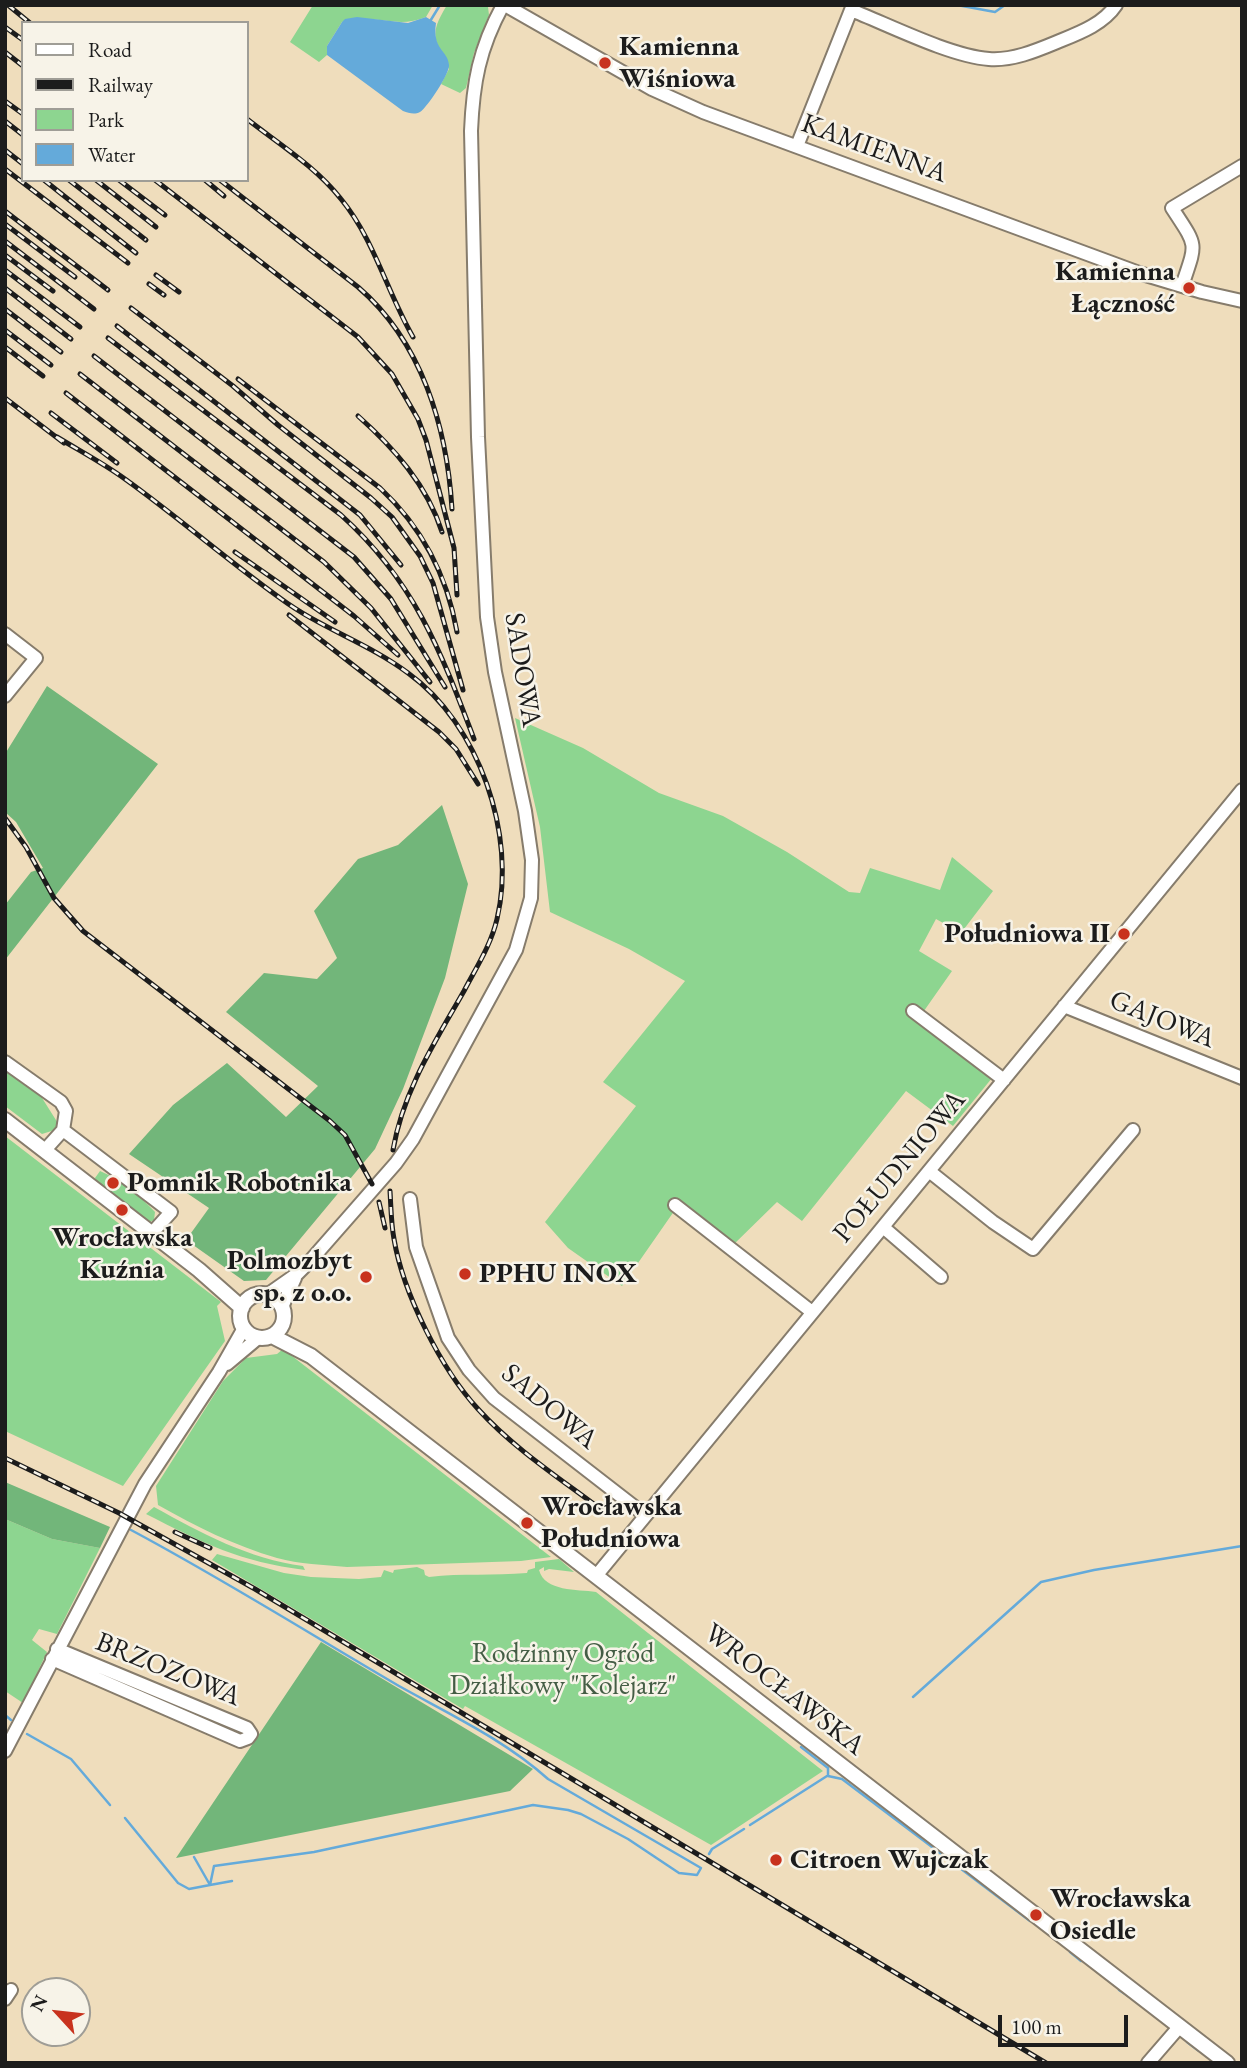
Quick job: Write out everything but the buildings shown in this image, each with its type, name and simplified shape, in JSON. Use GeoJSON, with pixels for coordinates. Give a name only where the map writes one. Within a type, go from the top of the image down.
{"type":"FeatureCollection","features":[{"type":"Feature","properties":{"kind":"main road"},"geometry":{"type":"LineString","coordinates":[[5,1120],[199,1270],[246,1303]]}},
{"type":"Feature","properties":{"kind":"main road"},"geometry":{"type":"LineString","coordinates":[[267,1295],[278,1301],[282,1307],[283,1323],[265,1337],[244,1328],[240,1315],[246,1303],[267,1295]]}},
{"type":"Feature","properties":{"kind":"main road","name":"WROCŁAWSKA"},"geometry":{"type":"LineString","coordinates":[[283,1323],[311,1356],[577,1562],[598,1574],[611,1587],[1227,2063]]}},
{"type":"Feature","properties":{"kind":"main road","name":"WROCŁAWSKA"},"geometry":{"type":"LineString","coordinates":[[265,1337],[311,1356]]}},
{"type":"Feature","properties":{"kind":"street","name":"KAMIENNA"},"geometry":{"type":"LineString","coordinates":[[504,5],[652,89],[703,112],[1128,269],[1242,301]]}},
{"type":"Feature","properties":{"kind":"street","name":"SADOWA"},"geometry":{"type":"LineString","coordinates":[[267,1295],[297,1275],[405,1151],[516,950],[530,898],[532,860],[525,811],[495,672],[487,617],[478,437],[472,100],[481,53],[489,30],[504,5]]}},
{"type":"Feature","properties":{"kind":"street"},"geometry":{"type":"LineString","coordinates":[[797,146],[852,7],[946,48],[989,59],[1014,58],[1079,33],[1111,13],[1116,5]]}},
{"type":"Feature","properties":{"kind":"street"},"geometry":{"type":"LineString","coordinates":[[1182,286],[1194,249],[1193,240],[1172,208],[1242,166]]}},
{"type":"Feature","properties":{"kind":"street"},"geometry":{"type":"LineString","coordinates":[[5,634],[36,658],[5,696]]}},
{"type":"Feature","properties":{"kind":"street","name":"POŁUDNIOWA"},"geometry":{"type":"LineString","coordinates":[[598,1574],[1242,790]]}},
{"type":"Feature","properties":{"kind":"street","name":"GAJOWA"},"geometry":{"type":"LineString","coordinates":[[1065,1006],[1242,1078]]}},
{"type":"Feature","properties":{"kind":"street"},"geometry":{"type":"LineString","coordinates":[[913,1011],[1004,1080]]}},
{"type":"Feature","properties":{"kind":"street"},"geometry":{"type":"LineString","coordinates":[[5,1062],[55,1096],[66,1111],[63,1130],[45,1150]]}},
{"type":"Feature","properties":{"kind":"street"},"geometry":{"type":"LineString","coordinates":[[63,1130],[171,1212],[152,1233]]}},
{"type":"Feature","properties":{"kind":"street"},"geometry":{"type":"LineString","coordinates":[[929,1171],[993,1222],[1033,1249],[1133,1130]]}},
{"type":"Feature","properties":{"kind":"street","name":"SADOWA"},"geometry":{"type":"LineString","coordinates":[[410,1199],[416,1247],[448,1338],[469,1370],[494,1398],[642,1519]]}},
{"type":"Feature","properties":{"kind":"street"},"geometry":{"type":"LineString","coordinates":[[674,1205],[812,1312]]}},
{"type":"Feature","properties":{"kind":"street"},"geometry":{"type":"LineString","coordinates":[[883,1227],[941,1277]]}},
{"type":"Feature","properties":{"kind":"street","name":"SADOWA"},"geometry":{"type":"LineString","coordinates":[[282,1307],[297,1275]]}},
{"type":"Feature","properties":{"kind":"street","name":"BRZOZOWA"},"geometry":{"type":"LineString","coordinates":[[5,1751],[155,1466],[219,1372],[244,1328]]}},
{"type":"Feature","properties":{"kind":"street","name":"BRZOZOWA"},"geometry":{"type":"LineString","coordinates":[[219,1372],[265,1337]]}},
{"type":"Feature","properties":{"kind":"street","name":"BRZOZOWA"},"geometry":{"type":"LineString","coordinates":[[55,1654],[247,1728],[251,1734],[240,1741],[55,1654]]}},
{"type":"Feature","properties":{"kind":"street"},"geometry":{"type":"LineString","coordinates":[[1148,2063],[1180,2026]]}},
{"type":"Feature","properties":{"kind":"green space"},"geometry":{"type":"Polygon","coordinates":[[[313,5],[433,5],[426,17],[415,21],[353,19],[342,22],[327,46],[327,55],[319,62],[290,42],[313,5]]]}},
{"type":"Feature","properties":{"kind":"green space"},"geometry":{"type":"Polygon","coordinates":[[[447,5],[488,7],[489,15],[474,53],[466,88],[460,93],[441,84],[449,69],[437,44],[436,31],[447,5]]]}},
{"type":"Feature","properties":{"kind":"green space"},"geometry":{"type":"Polygon","coordinates":[[[47,686],[158,764],[5,960],[5,905],[31,872],[43,868],[16,822],[5,812],[5,754],[47,686]]]}},
{"type":"Feature","properties":{"kind":"green space"},"geometry":{"type":"Polygon","coordinates":[[[515,718],[583,748],[659,793],[723,816],[787,852],[849,892],[860,893],[870,868],[940,890],[952,857],[993,891],[961,933],[936,919],[919,951],[952,971],[919,1018],[992,1078],[953,1126],[906,1091],[802,1221],[777,1202],[730,1248],[677,1207],[622,1286],[568,1248],[545,1222],[636,1106],[603,1082],[685,981],[629,949],[550,912],[540,827],[515,718]]]}},
{"type":"Feature","properties":{"kind":"green space"},"geometry":{"type":"Polygon","coordinates":[[[442,805],[468,884],[445,978],[403,1089],[375,1149],[266,1280],[244,1281],[186,1240],[209,1208],[129,1154],[173,1105],[227,1063],[286,1117],[318,1086],[226,1012],[264,973],[317,979],[337,958],[314,911],[358,859],[398,845],[442,805]]]}},
{"type":"Feature","properties":{"kind":"green space"},"geometry":{"type":"Polygon","coordinates":[[[5,1069],[37,1090],[61,1128],[42,1134],[5,1106],[5,1069]]]}},
{"type":"Feature","properties":{"kind":"green space"},"geometry":{"type":"Polygon","coordinates":[[[5,1136],[221,1302],[217,1306],[225,1341],[123,1486],[5,1431],[5,1136]]]}},
{"type":"Feature","properties":{"kind":"green space"},"geometry":{"type":"Polygon","coordinates":[[[100,1171],[143,1200],[155,1212],[154,1220],[146,1221],[96,1182],[95,1178],[100,1171]]]}},
{"type":"Feature","properties":{"kind":"green space","name":"Rodzinny Ogród Działkowy \"Kolejarz\""},"geometry":{"type":"Polygon","coordinates":[[[283,1349],[551,1557],[521,1561],[347,1567],[303,1563],[277,1558],[230,1541],[158,1505],[156,1486],[223,1381],[246,1358],[277,1354],[283,1349]]]}},
{"type":"Feature","properties":{"kind":"green space"},"geometry":{"type":"Polygon","coordinates":[[[5,1482],[110,1527],[100,1548],[52,1539],[5,1519],[5,1482]]]}},
{"type":"Feature","properties":{"kind":"green space"},"geometry":{"type":"Polygon","coordinates":[[[154,1507],[226,1544],[283,1563],[303,1566],[305,1570],[261,1562],[223,1550],[146,1514],[154,1507]]]}},
{"type":"Feature","properties":{"kind":"green space"},"geometry":{"type":"Polygon","coordinates":[[[5,1519],[52,1539],[100,1548],[57,1634],[39,1629],[32,1640],[47,1652],[23,1703],[5,1691],[5,1519]]]}},
{"type":"Feature","properties":{"kind":"green space","name":"Rodzinny Ogród Działkowy \"Kolejarz\""},"geometry":{"type":"Polygon","coordinates":[[[217,1554],[284,1573],[359,1579],[381,1577],[384,1570],[393,1573],[394,1570],[417,1567],[424,1570],[429,1577],[527,1573],[535,1568],[535,1562],[559,1559],[574,1572],[549,1569],[544,1571],[544,1567],[539,1570],[548,1582],[563,1588],[596,1592],[823,1771],[711,1845],[465,1706],[463,1709],[212,1560],[217,1554]]]}},
{"type":"Feature","properties":{"kind":"green space"},"geometry":{"type":"Polygon","coordinates":[[[321,1642],[533,1769],[510,1791],[176,1858],[321,1642]]]}},
{"type":"Feature","properties":{"kind":"water"},"geometry":{"type":"Polygon","coordinates":[[[357,17],[408,23],[426,17],[436,23],[436,39],[449,65],[438,90],[420,112],[414,114],[403,111],[327,55],[327,46],[342,22],[357,17]]]}},
{"type":"Feature","properties":{"kind":"waterway"},"geometry":{"type":"LineString","coordinates":[[429,23],[440,5]]}},
{"type":"Feature","properties":{"kind":"waterway"},"geometry":{"type":"LineString","coordinates":[[957,5],[995,12],[1005,5]]}},
{"type":"Feature","properties":{"kind":"waterway"},"geometry":{"type":"LineString","coordinates":[[125,1818],[178,1883],[189,1889],[210,1885],[214,1866],[314,1852],[533,1805],[581,1814],[628,1839],[679,1873],[697,1875],[701,1868],[548,1779],[514,1752],[476,1728],[131,1530]]}},
{"type":"Feature","properties":{"kind":"waterway"},"geometry":{"type":"LineString","coordinates":[[913,1697],[1041,1582],[1094,1570],[1242,1546]]}},
{"type":"Feature","properties":{"kind":"waterway"},"geometry":{"type":"LineString","coordinates":[[5,1715],[11,1720]]}},
{"type":"Feature","properties":{"kind":"waterway"},"geometry":{"type":"LineString","coordinates":[[27,1734],[71,1759],[110,1805]]}},
{"type":"Feature","properties":{"kind":"waterway"},"geometry":{"type":"LineString","coordinates":[[801,1747],[828,1768],[828,1776],[842,1779],[1030,1921]]}},
{"type":"Feature","properties":{"kind":"waterway"},"geometry":{"type":"LineString","coordinates":[[750,1825],[827,1776]]}},
{"type":"Feature","properties":{"kind":"waterway"},"geometry":{"type":"LineString","coordinates":[[709,1854],[712,1849],[744,1829]]}},
{"type":"Feature","properties":{"kind":"waterway"},"geometry":{"type":"LineString","coordinates":[[194,1857],[210,1885],[232,1881]]}},
{"type":"Feature","properties":{"kind":"waterway"},"geometry":{"type":"LineString","coordinates":[[1070,1952],[1081,1961]]}},
{"type":"Feature","properties":{"kind":"waterway"},"geometry":{"type":"LineString","coordinates":[[1095,1970],[1109,1981]]}},
{"type":"Feature","properties":{"kind":"waterway"},"geometry":{"type":"LineString","coordinates":[[1119,1990],[1131,1998]]}},
{"type":"Feature","properties":{"kind":"waterway"},"geometry":{"type":"LineString","coordinates":[[1187,2042],[1199,2051]]}},
{"type":"Feature","properties":{"kind":"waterway"},"geometry":{"type":"LineString","coordinates":[[1211,2060],[1214,2063]]}},
{"type":"Feature","properties":{"kind":"railway"},"geometry":{"type":"LineString","coordinates":[[8,5],[28,21]]}},
{"type":"Feature","properties":{"kind":"railway"},"geometry":{"type":"LineString","coordinates":[[5,27],[21,39]]}},
{"type":"Feature","properties":{"kind":"railway"},"geometry":{"type":"LineString","coordinates":[[5,52],[21,64]]}},
{"type":"Feature","properties":{"kind":"railway"},"geometry":{"type":"LineString","coordinates":[[5,101],[21,113]]}},
{"type":"Feature","properties":{"kind":"railway"},"geometry":{"type":"LineString","coordinates":[[248,120],[309,166],[341,199],[363,231],[413,337]]}},
{"type":"Feature","properties":{"kind":"railway"},"geometry":{"type":"LineString","coordinates":[[5,121],[21,133]]}},
{"type":"Feature","properties":{"kind":"railway"},"geometry":{"type":"LineString","coordinates":[[5,150],[21,162]]}},
{"type":"Feature","properties":{"kind":"railway"},"geometry":{"type":"LineString","coordinates":[[5,169],[21,181]]}},
{"type":"Feature","properties":{"kind":"railway"},"geometry":{"type":"LineString","coordinates":[[22,182],[128,263]]}},
{"type":"Feature","properties":{"kind":"railway"},"geometry":{"type":"LineString","coordinates":[[47,182],[136,253]]}},
{"type":"Feature","properties":{"kind":"railway"},"geometry":{"type":"LineString","coordinates":[[72,182],[146,240]]}},
{"type":"Feature","properties":{"kind":"railway"},"geometry":{"type":"LineString","coordinates":[[99,182],[156,227]]}},
{"type":"Feature","properties":{"kind":"railway"},"geometry":{"type":"LineString","coordinates":[[122,182],[165,215]]}},
{"type":"Feature","properties":{"kind":"railway"},"geometry":{"type":"LineString","coordinates":[[158,182],[358,337],[392,374],[418,419],[426,440],[454,548],[457,595]]}},
{"type":"Feature","properties":{"kind":"railway"},"geometry":{"type":"LineString","coordinates":[[207,182],[224,196]]}},
{"type":"Feature","properties":{"kind":"railway"},"geometry":{"type":"LineString","coordinates":[[223,182],[358,287],[399,333],[415,360],[437,417],[452,509]]}},
{"type":"Feature","properties":{"kind":"railway"},"geometry":{"type":"LineString","coordinates":[[5,211],[108,290]]}},
{"type":"Feature","properties":{"kind":"railway"},"geometry":{"type":"LineString","coordinates":[[5,224],[75,277]]}},
{"type":"Feature","properties":{"kind":"railway"},"geometry":{"type":"LineString","coordinates":[[5,241],[94,309]]}},
{"type":"Feature","properties":{"kind":"railway"},"geometry":{"type":"LineString","coordinates":[[5,255],[53,291]]}},
{"type":"Feature","properties":{"kind":"railway"},"geometry":{"type":"LineString","coordinates":[[5,270],[80,327]]}},
{"type":"Feature","properties":{"kind":"railway"},"geometry":{"type":"LineString","coordinates":[[156,275],[179,292]]}},
{"type":"Feature","properties":{"kind":"railway"},"geometry":{"type":"LineString","coordinates":[[149,284],[164,295]]}},
{"type":"Feature","properties":{"kind":"railway"},"geometry":{"type":"LineString","coordinates":[[5,288],[71,339]]}},
{"type":"Feature","properties":{"kind":"railway"},"geometry":{"type":"LineString","coordinates":[[131,308],[233,386],[392,517],[420,556],[433,583],[463,690]]}},
{"type":"Feature","properties":{"kind":"railway"},"geometry":{"type":"LineString","coordinates":[[5,309],[61,352]]}},
{"type":"Feature","properties":{"kind":"railway"},"geometry":{"type":"LineString","coordinates":[[117,326],[360,515],[401,565]]}},
{"type":"Feature","properties":{"kind":"railway"},"geometry":{"type":"LineString","coordinates":[[5,330],[51,365]]}},
{"type":"Feature","properties":{"kind":"railway"},"geometry":{"type":"LineString","coordinates":[[108,338],[341,515],[366,540],[388,565],[422,618],[449,675],[474,739]]}},
{"type":"Feature","properties":{"kind":"railway"},"geometry":{"type":"LineString","coordinates":[[5,347],[43,376]]}},
{"type":"Feature","properties":{"kind":"railway"},"geometry":{"type":"LineString","coordinates":[[94,356],[354,557],[391,599],[445,687]]}},
{"type":"Feature","properties":{"kind":"railway"},"geometry":{"type":"LineString","coordinates":[[80,374],[324,562],[371,608],[430,682]]}},
{"type":"Feature","properties":{"kind":"railway"},"geometry":{"type":"LineString","coordinates":[[238,379],[380,488],[409,519],[440,572],[457,632]]}},
{"type":"Feature","properties":{"kind":"railway"},"geometry":{"type":"LineString","coordinates":[[66,393],[354,616],[398,655]]}},
{"type":"Feature","properties":{"kind":"railway"},"geometry":{"type":"LineString","coordinates":[[5,398],[64,443]]}},
{"type":"Feature","properties":{"kind":"railway"},"geometry":{"type":"LineString","coordinates":[[51,413],[117,463]]}},
{"type":"Feature","properties":{"kind":"railway"},"geometry":{"type":"LineString","coordinates":[[358,416],[408,468],[428,499],[442,532]]}},
{"type":"Feature","properties":{"kind":"railway"},"geometry":{"type":"LineString","coordinates":[[57,437],[125,479],[295,609],[393,662],[408,673],[433,695],[455,721],[473,751],[487,784],[502,852],[502,886],[497,919],[483,956],[412,1087],[393,1150]]}},
{"type":"Feature","properties":{"kind":"railway"},"geometry":{"type":"LineString","coordinates":[[235,552],[335,622]]}},
{"type":"Feature","properties":{"kind":"railway"},"geometry":{"type":"LineString","coordinates":[[289,615],[439,732],[456,749],[478,784]]}},
{"type":"Feature","properties":{"kind":"railway"},"geometry":{"type":"LineString","coordinates":[[5,818],[26,847],[54,898],[83,931],[330,1121],[345,1135],[372,1184]]}},
{"type":"Feature","properties":{"kind":"railway"},"geometry":{"type":"LineString","coordinates":[[390,1191],[394,1239],[406,1283],[426,1329],[451,1373],[492,1424],[607,1514]]}},
{"type":"Feature","properties":{"kind":"railway"},"geometry":{"type":"LineString","coordinates":[[379,1202],[385,1228]]}},
{"type":"Feature","properties":{"kind":"railway"},"geometry":{"type":"LineString","coordinates":[[5,1458],[119,1513],[255,1589],[1046,2063]]}},
{"type":"Feature","properties":{"kind":"railway"},"geometry":{"type":"LineString","coordinates":[[175,1532],[210,1548]]}},
{"type":"Feature","properties":{"kind":"place","name":"Kamienna Wiśniowa"},"geometry":{"type":"Point","coordinates":[605,63]}},
{"type":"Feature","properties":{"kind":"place","name":"Kamienna Łączność"},"geometry":{"type":"Point","coordinates":[1189,288]}},
{"type":"Feature","properties":{"kind":"place","name":"Południowa II"},"geometry":{"type":"Point","coordinates":[1124,934]}},
{"type":"Feature","properties":{"kind":"place","name":"Pomnik Robotnika"},"geometry":{"type":"Point","coordinates":[113,1183]}},
{"type":"Feature","properties":{"kind":"place","name":"Wrocławska Kuźnia"},"geometry":{"type":"Point","coordinates":[122,1210]}},
{"type":"Feature","properties":{"kind":"place","name":"PPHU INOX"},"geometry":{"type":"Point","coordinates":[465,1274]}},
{"type":"Feature","properties":{"kind":"place","name":"Polmozbyt sp. z o.o."},"geometry":{"type":"Point","coordinates":[366,1277]}},
{"type":"Feature","properties":{"kind":"place","name":"Wrocławska Południowa"},"geometry":{"type":"Point","coordinates":[527,1523]}},
{"type":"Feature","properties":{"kind":"place","name":"Citroen Wujczak"},"geometry":{"type":"Point","coordinates":[776,1860]}},
{"type":"Feature","properties":{"kind":"place","name":"Wrocławska Osiedle"},"geometry":{"type":"Point","coordinates":[1036,1915]}}]}
